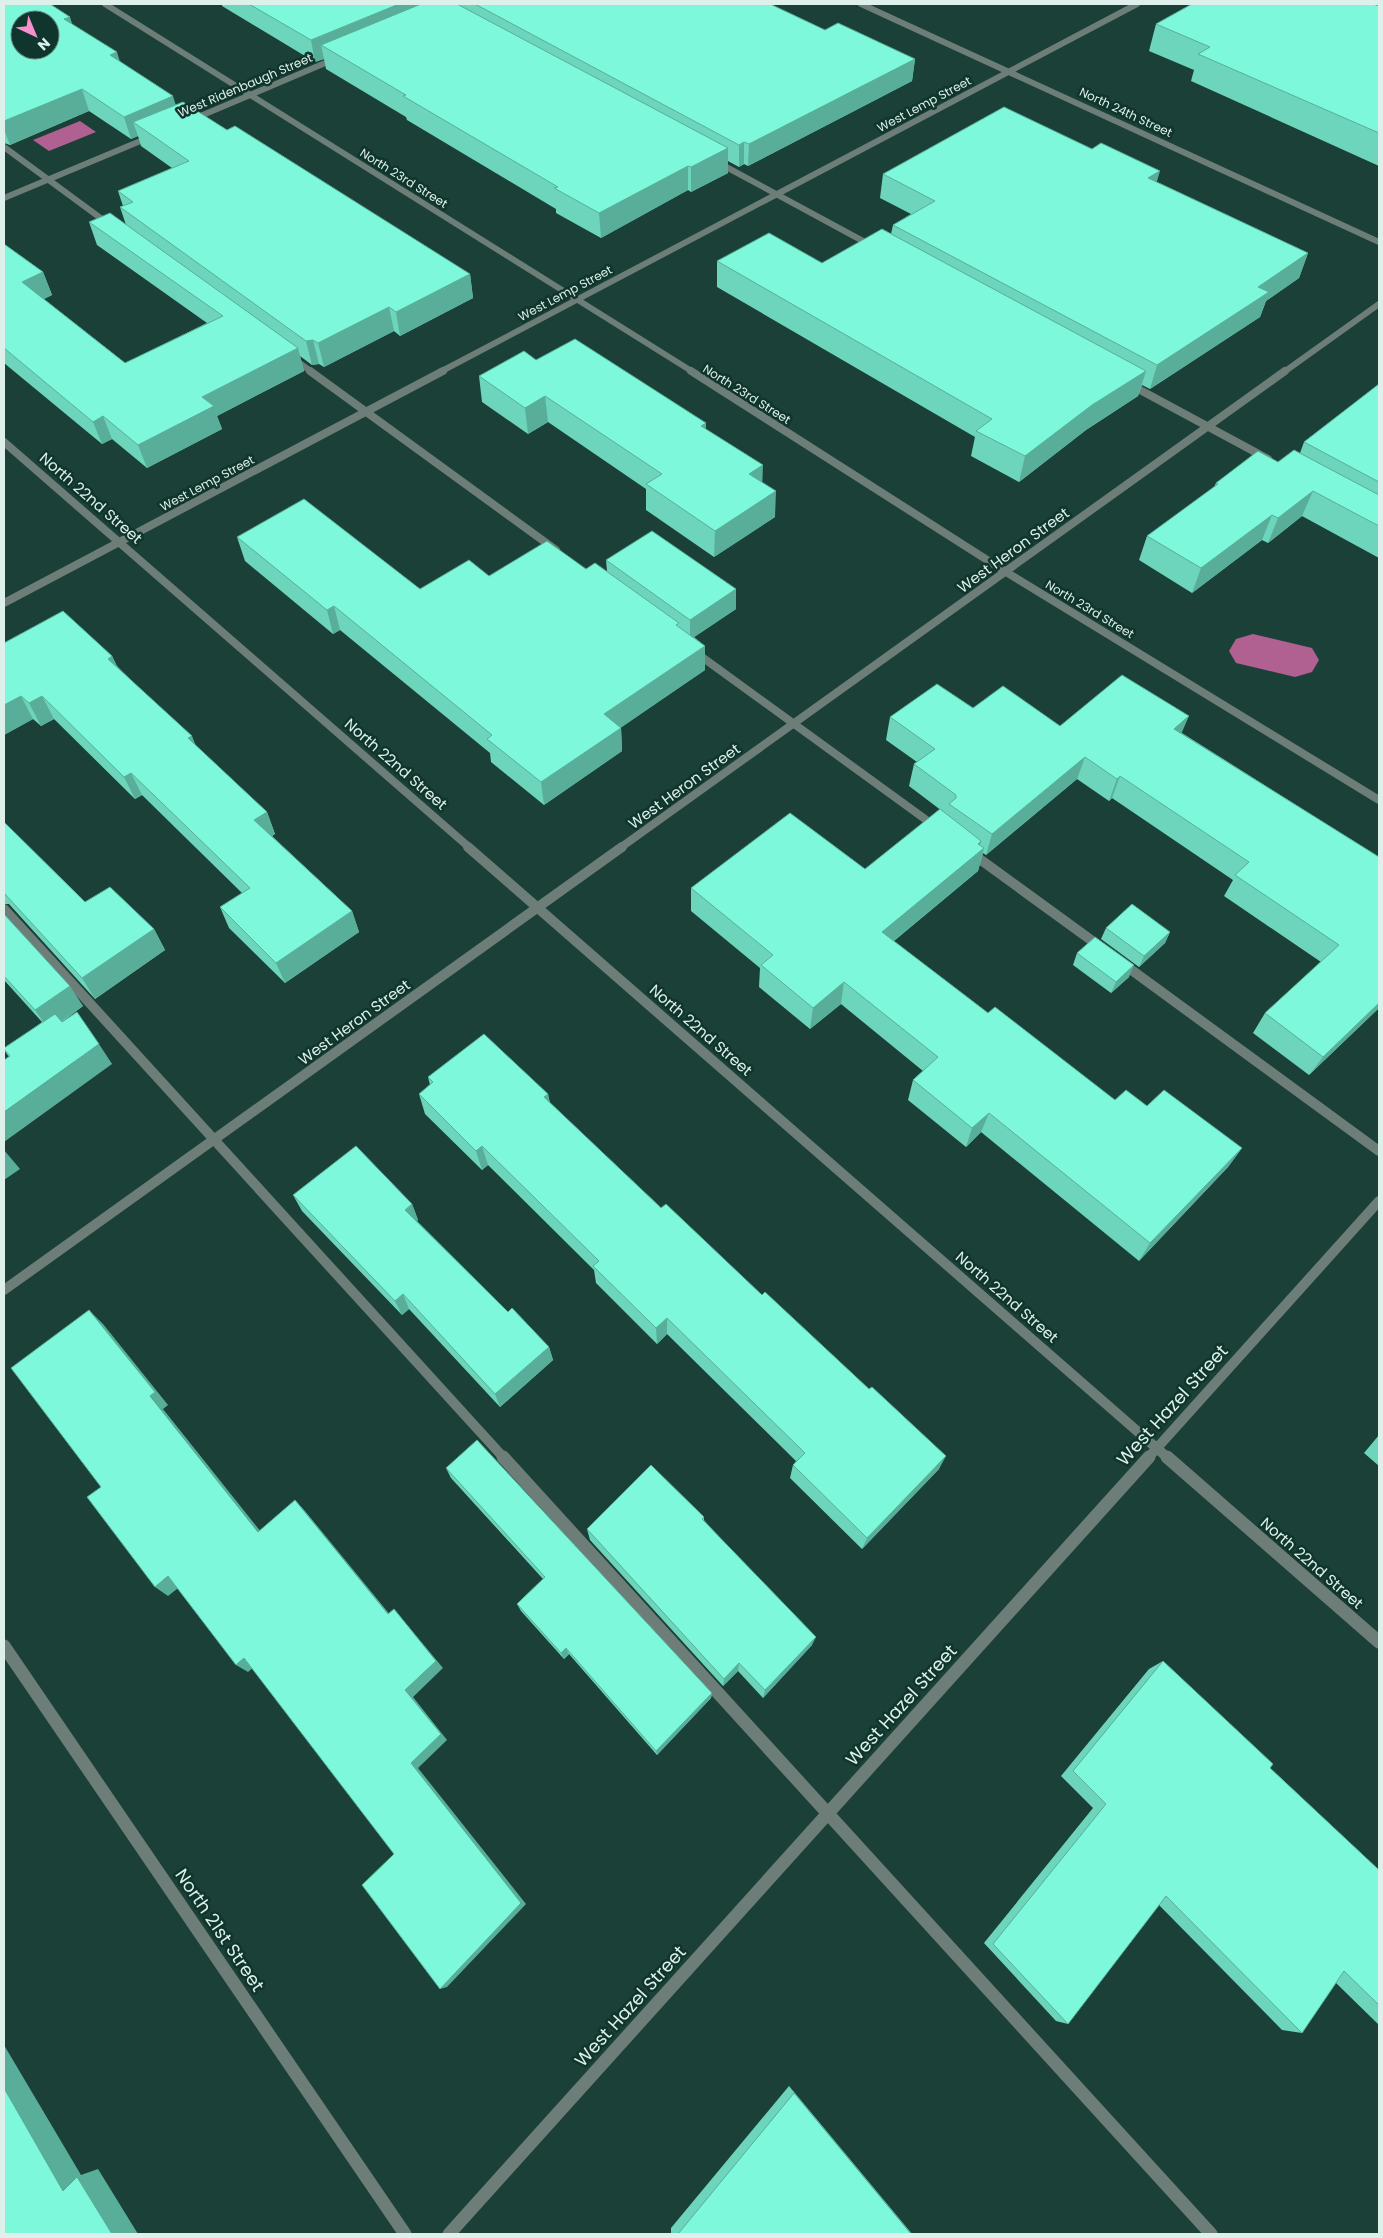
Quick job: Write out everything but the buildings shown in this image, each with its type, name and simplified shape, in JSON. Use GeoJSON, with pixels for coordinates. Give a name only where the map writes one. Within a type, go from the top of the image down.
{"type":"FeatureCollection","features":[{"type":"Feature","properties":{"kind":"street","name":"North 23rd Street"},"geometry":{"type":"LineString","coordinates":[[105,4],[578,300],[1006,572],[1379,800]]}},
{"type":"Feature","properties":{"kind":"street","name":"North 24th Street"},"geometry":{"type":"LineString","coordinates":[[861,4],[1011,71],[1379,242]]}},
{"type":"Feature","properties":{"kind":"street","name":"West Lemp Street"},"geometry":{"type":"LineString","coordinates":[[4,603],[1138,4]]}},
{"type":"Feature","properties":{"kind":"street","name":"West Ridenbaugh Street"},"geometry":{"type":"LineString","coordinates":[[184,123],[345,55]]}},
{"type":"Feature","properties":{"kind":"street"},"geometry":{"type":"LineString","coordinates":[[4,198],[157,134]]}},
{"type":"Feature","properties":{"kind":"street"},"geometry":{"type":"LineString","coordinates":[[4,147],[120,232]]}},
{"type":"Feature","properties":{"kind":"street"},"geometry":{"type":"LineString","coordinates":[[707,156],[880,250]]}},
{"type":"Feature","properties":{"kind":"street","name":"West Heron Street"},"geometry":{"type":"LineString","coordinates":[[4,1290],[1379,304]]}},
{"type":"Feature","properties":{"kind":"street"},"geometry":{"type":"LineString","coordinates":[[287,354],[566,557]]}},
{"type":"Feature","properties":{"kind":"street"},"geometry":{"type":"LineString","coordinates":[[1122,380],[1275,463]]}},
{"type":"Feature","properties":{"kind":"street","name":"North 22nd Street"},"geometry":{"type":"LineString","coordinates":[[4,442],[1379,1642]]}},
{"type":"Feature","properties":{"kind":"street"},"geometry":{"type":"LineString","coordinates":[[686,645],[947,835]]}},
{"type":"Feature","properties":{"kind":"street"},"geometry":{"type":"LineString","coordinates":[[963,847],[1107,952]]}},
{"type":"Feature","properties":{"kind":"street"},"geometry":{"type":"LineString","coordinates":[[4,909],[1211,2234]]}},
{"type":"Feature","properties":{"kind":"street"},"geometry":{"type":"LineString","coordinates":[[1115,958],[1379,1150]]}},
{"type":"Feature","properties":{"kind":"street","name":"West Hazel Street"},"geometry":{"type":"LineString","coordinates":[[449,2234],[1379,1201]]}},
{"type":"Feature","properties":{"kind":"street","name":"North 21st Street"},"geometry":{"type":"LineString","coordinates":[[4,1646],[405,2234]]}},
{"type":"Feature","properties":{"kind":"shaded area"},"geometry":{"type":"Polygon","coordinates":[[[80,121],[96,132],[49,151],[33,140],[80,121]]]}},
{"type":"Feature","properties":{"kind":"waterway"},"geometry":{"type":"LineString","coordinates":[[1253,651],[1295,660]]}}]}
